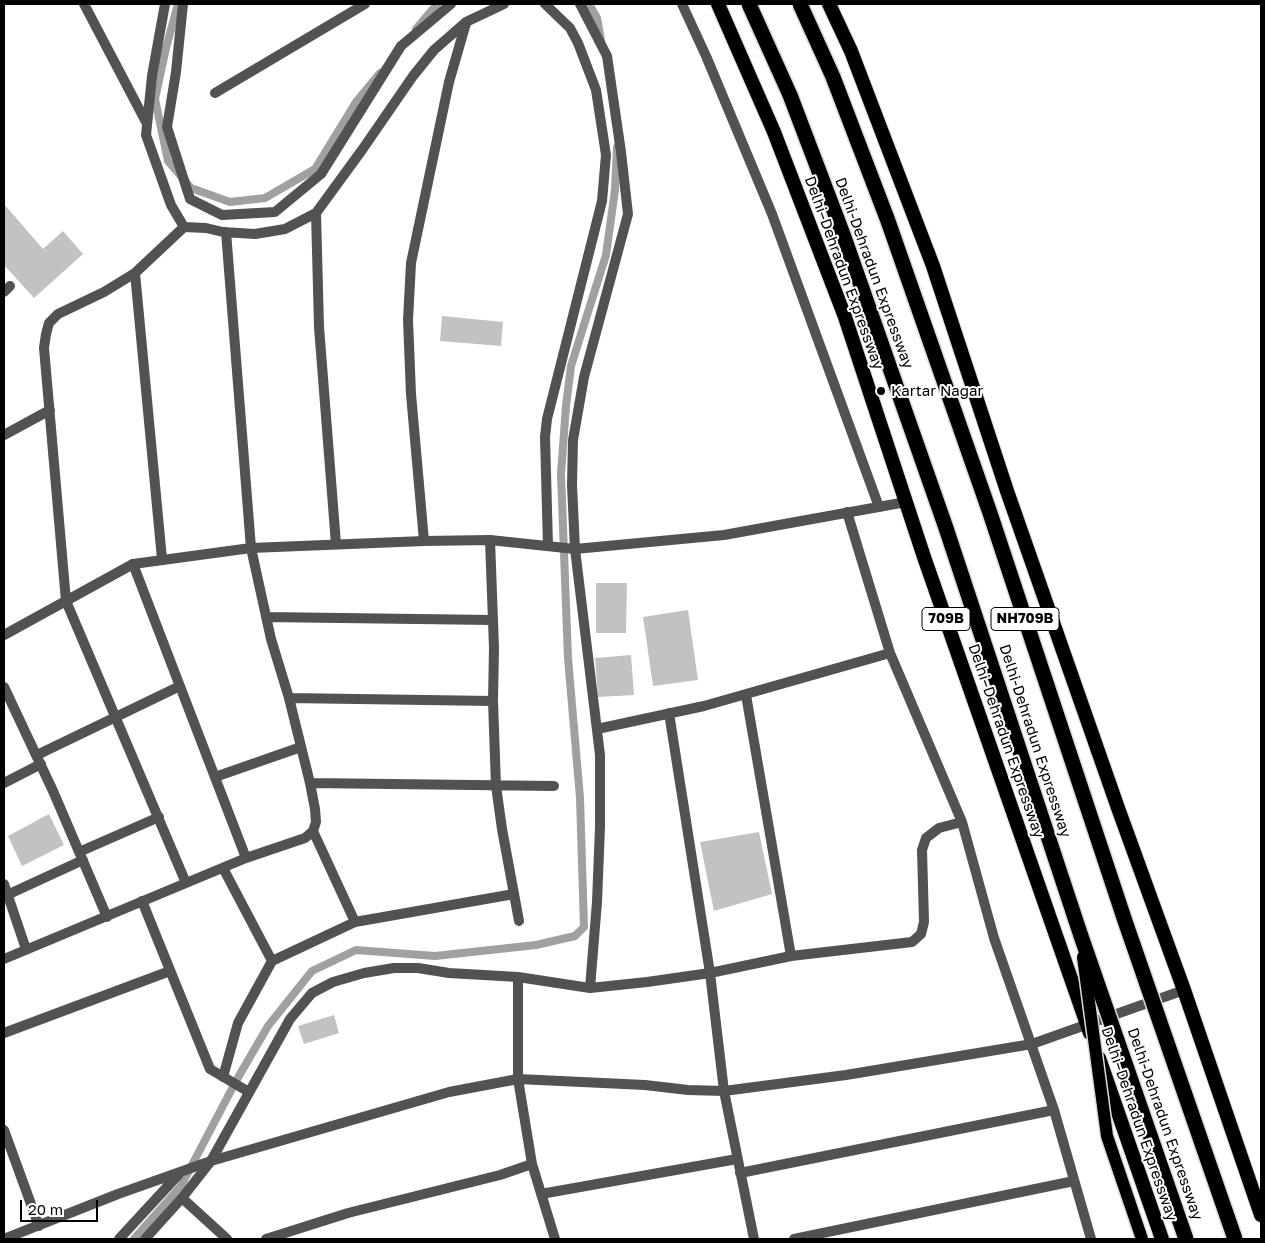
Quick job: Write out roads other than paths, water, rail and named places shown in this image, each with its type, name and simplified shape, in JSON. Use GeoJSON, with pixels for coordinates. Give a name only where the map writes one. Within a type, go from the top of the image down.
{"type":"FeatureCollection","features":[{"type":"Feature","properties":{"kind":"highway","name":"Delhi–Dehradun Expressway"},"geometry":{"type":"LineString","coordinates":[[718,4],[774,132],[845,317],[906,502],[1162,1239]]}},
{"type":"Feature","properties":{"kind":"highway","name":"Delhi-Dehradun Expressway"},"geometry":{"type":"LineString","coordinates":[[749,4],[790,94],[844,237],[946,528],[1081,936],[1186,1239]]}},
{"type":"Feature","properties":{"kind":"highway","name":"Delhi-Dehradun Expressway"},"geometry":{"type":"LineString","coordinates":[[800,4],[833,77],[888,221],[990,514],[1125,921],[1235,1239]]}},
{"type":"Feature","properties":{"kind":"highway"},"geometry":{"type":"LineString","coordinates":[[829,4],[851,51],[933,266],[1010,501],[1184,990],[1261,1215]]}},
{"type":"Feature","properties":{"kind":"main road"},"geometry":{"type":"LineString","coordinates":[[1081,936],[1107,1136],[1142,1239]]}},
{"type":"Feature","properties":{"kind":"street"},"geometry":{"type":"LineString","coordinates":[[84,4],[147,123]]}},
{"type":"Feature","properties":{"kind":"street"},"geometry":{"type":"LineString","coordinates":[[165,4],[152,76],[146,135],[150,152],[171,205],[184,227]]}},
{"type":"Feature","properties":{"kind":"street"},"geometry":{"type":"LineString","coordinates":[[183,4],[176,72],[167,127],[190,199],[222,215],[275,212],[321,174],[401,46],[451,4]]}},
{"type":"Feature","properties":{"kind":"street"},"geometry":{"type":"LineString","coordinates":[[215,93],[365,4]]}},
{"type":"Feature","properties":{"kind":"street"},"geometry":{"type":"LineString","coordinates":[[186,883],[66,600],[44,348],[49,323],[58,314],[104,292],[135,273],[184,227],[255,234],[286,229],[316,213],[413,76],[434,50],[466,22],[504,4]]}},
{"type":"Feature","properties":{"kind":"street"},"geometry":{"type":"LineString","coordinates":[[545,4],[570,28],[584,59],[596,90],[606,155],[602,201],[547,419],[545,436],[553,547]]}},
{"type":"Feature","properties":{"kind":"street"},"geometry":{"type":"LineString","coordinates":[[580,4],[607,56],[622,152],[628,214],[584,377],[573,440],[573,549],[600,755],[597,902],[590,988]]}},
{"type":"Feature","properties":{"kind":"street"},"geometry":{"type":"LineString","coordinates":[[682,4],[706,56],[772,214],[879,507]]}},
{"type":"Feature","properties":{"kind":"street"},"geometry":{"type":"LineString","coordinates":[[424,541],[411,394],[408,320],[411,263],[449,82],[466,22]]}},
{"type":"Feature","properties":{"kind":"street"},"geometry":{"type":"LineString","coordinates":[[316,213],[319,326],[336,544]]}},
{"type":"Feature","properties":{"kind":"street"},"geometry":{"type":"LineString","coordinates":[[4,959],[246,858],[305,838],[313,831],[316,822],[310,783],[266,617],[251,548],[226,232]]}},
{"type":"Feature","properties":{"kind":"street"},"geometry":{"type":"LineString","coordinates":[[135,273],[162,559]]}},
{"type":"Feature","properties":{"kind":"street"},"geometry":{"type":"LineString","coordinates":[[4,435],[50,410]]}},
{"type":"Feature","properties":{"kind":"street"},"geometry":{"type":"LineString","coordinates":[[4,635],[133,564],[162,559],[251,548],[424,541],[490,540],[573,549],[724,535],[906,502]]}},
{"type":"Feature","properties":{"kind":"street"},"geometry":{"type":"LineString","coordinates":[[847,512],[890,653],[962,822],[994,938],[1054,1110],[1091,1239]]}},
{"type":"Feature","properties":{"kind":"street"},"geometry":{"type":"LineString","coordinates":[[490,540],[496,786],[502,829],[520,921]]}},
{"type":"Feature","properties":{"kind":"street"},"geometry":{"type":"LineString","coordinates":[[133,564],[246,858]]}},
{"type":"Feature","properties":{"kind":"street"},"geometry":{"type":"LineString","coordinates":[[266,617],[492,620]]}},
{"type":"Feature","properties":{"kind":"street"},"geometry":{"type":"LineString","coordinates":[[597,729],[746,695],[890,653]]}},
{"type":"Feature","properties":{"kind":"street"},"geometry":{"type":"LineString","coordinates":[[4,783],[39,759],[115,716],[180,686]]}},
{"type":"Feature","properties":{"kind":"street"},"geometry":{"type":"LineString","coordinates":[[4,687],[39,759],[107,916]]}},
{"type":"Feature","properties":{"kind":"street"},"geometry":{"type":"LineString","coordinates":[[746,695],[791,956]]}},
{"type":"Feature","properties":{"kind":"street"},"geometry":{"type":"LineString","coordinates":[[289,698],[493,701]]}},
{"type":"Feature","properties":{"kind":"street"},"geometry":{"type":"LineString","coordinates":[[669,713],[710,973],[724,1091],[754,1239]]}},
{"type":"Feature","properties":{"kind":"street"},"geometry":{"type":"LineString","coordinates":[[215,777],[301,747]]}},
{"type":"Feature","properties":{"kind":"street"},"geometry":{"type":"LineString","coordinates":[[310,783],[554,786]]}},
{"type":"Feature","properties":{"kind":"street"},"geometry":{"type":"LineString","coordinates":[[8,895],[158,817]]}},
{"type":"Feature","properties":{"kind":"street"},"geometry":{"type":"LineString","coordinates":[[145,1239],[182,1198],[206,1163],[249,1092],[290,1018],[312,993],[333,982],[364,973],[394,968],[418,968],[449,973],[518,977],[590,988],[710,973],[791,956],[912,942],[921,934],[924,922],[922,850],[926,838],[939,828],[962,822]]}},
{"type":"Feature","properties":{"kind":"street"},"geometry":{"type":"LineString","coordinates":[[313,831],[355,922]]}},
{"type":"Feature","properties":{"kind":"street"},"geometry":{"type":"LineString","coordinates":[[223,868],[272,962]]}},
{"type":"Feature","properties":{"kind":"street"},"geometry":{"type":"LineString","coordinates":[[4,884],[26,949]]}},
{"type":"Feature","properties":{"kind":"street"},"geometry":{"type":"LineString","coordinates":[[223,1077],[238,1023],[272,962],[355,922],[514,894]]}},
{"type":"Feature","properties":{"kind":"street"},"geometry":{"type":"LineString","coordinates":[[142,901],[210,1069],[249,1092]]}},
{"type":"Feature","properties":{"kind":"street"},"geometry":{"type":"LineString","coordinates":[[4,1033],[170,971]]}},
{"type":"Feature","properties":{"kind":"street"},"geometry":{"type":"LineString","coordinates":[[518,977],[518,1079],[532,1164],[555,1239]]}},
{"type":"Feature","properties":{"kind":"street"},"geometry":{"type":"LineString","coordinates":[[10,1238],[118,1194],[206,1163],[449,1092],[518,1079],[724,1091],[846,1075],[1032,1044],[1184,990]]}},
{"type":"Feature","properties":{"kind":"street"},"geometry":{"type":"LineString","coordinates":[[740,1173],[1054,1110]]}},
{"type":"Feature","properties":{"kind":"street"},"geometry":{"type":"LineString","coordinates":[[4,1130],[38,1226]]}},
{"type":"Feature","properties":{"kind":"street"},"geometry":{"type":"LineString","coordinates":[[541,1194],[737,1159]]}},
{"type":"Feature","properties":{"kind":"street"},"geometry":{"type":"LineString","coordinates":[[266,1239],[348,1213],[500,1175],[532,1164]]}},
{"type":"Feature","properties":{"kind":"street"},"geometry":{"type":"LineString","coordinates":[[120,1239],[184,1171]]}},
{"type":"Feature","properties":{"kind":"street"},"geometry":{"type":"LineString","coordinates":[[794,1239],[1074,1181]]}},
{"type":"Feature","properties":{"kind":"street"},"geometry":{"type":"LineString","coordinates":[[182,1198],[227,1239]]}},
{"type":"Feature","properties":{"kind":"waterway"},"geometry":{"type":"LineString","coordinates":[[178,4],[155,99],[168,161],[191,188],[230,202],[265,198],[315,169],[356,102],[380,73]]}},
{"type":"Feature","properties":{"kind":"waterway"},"geometry":{"type":"LineString","coordinates":[[416,29],[437,4]]}},
{"type":"Feature","properties":{"kind":"waterway"},"geometry":{"type":"LineString","coordinates":[[589,4],[597,18],[601,40]]}},
{"type":"Feature","properties":{"kind":"waterway"},"geometry":{"type":"LineString","coordinates":[[134,1239],[181,1186],[236,1081],[268,1026],[312,971],[356,950],[435,956],[536,945],[575,936],[584,927],[580,798],[568,658],[561,474],[571,366],[606,255],[615,190],[617,147]]}},
{"type":"Feature","properties":{"kind":"place","name":"Kartar Nagar"},"geometry":{"type":"Point","coordinates":[881,391]}}]}
